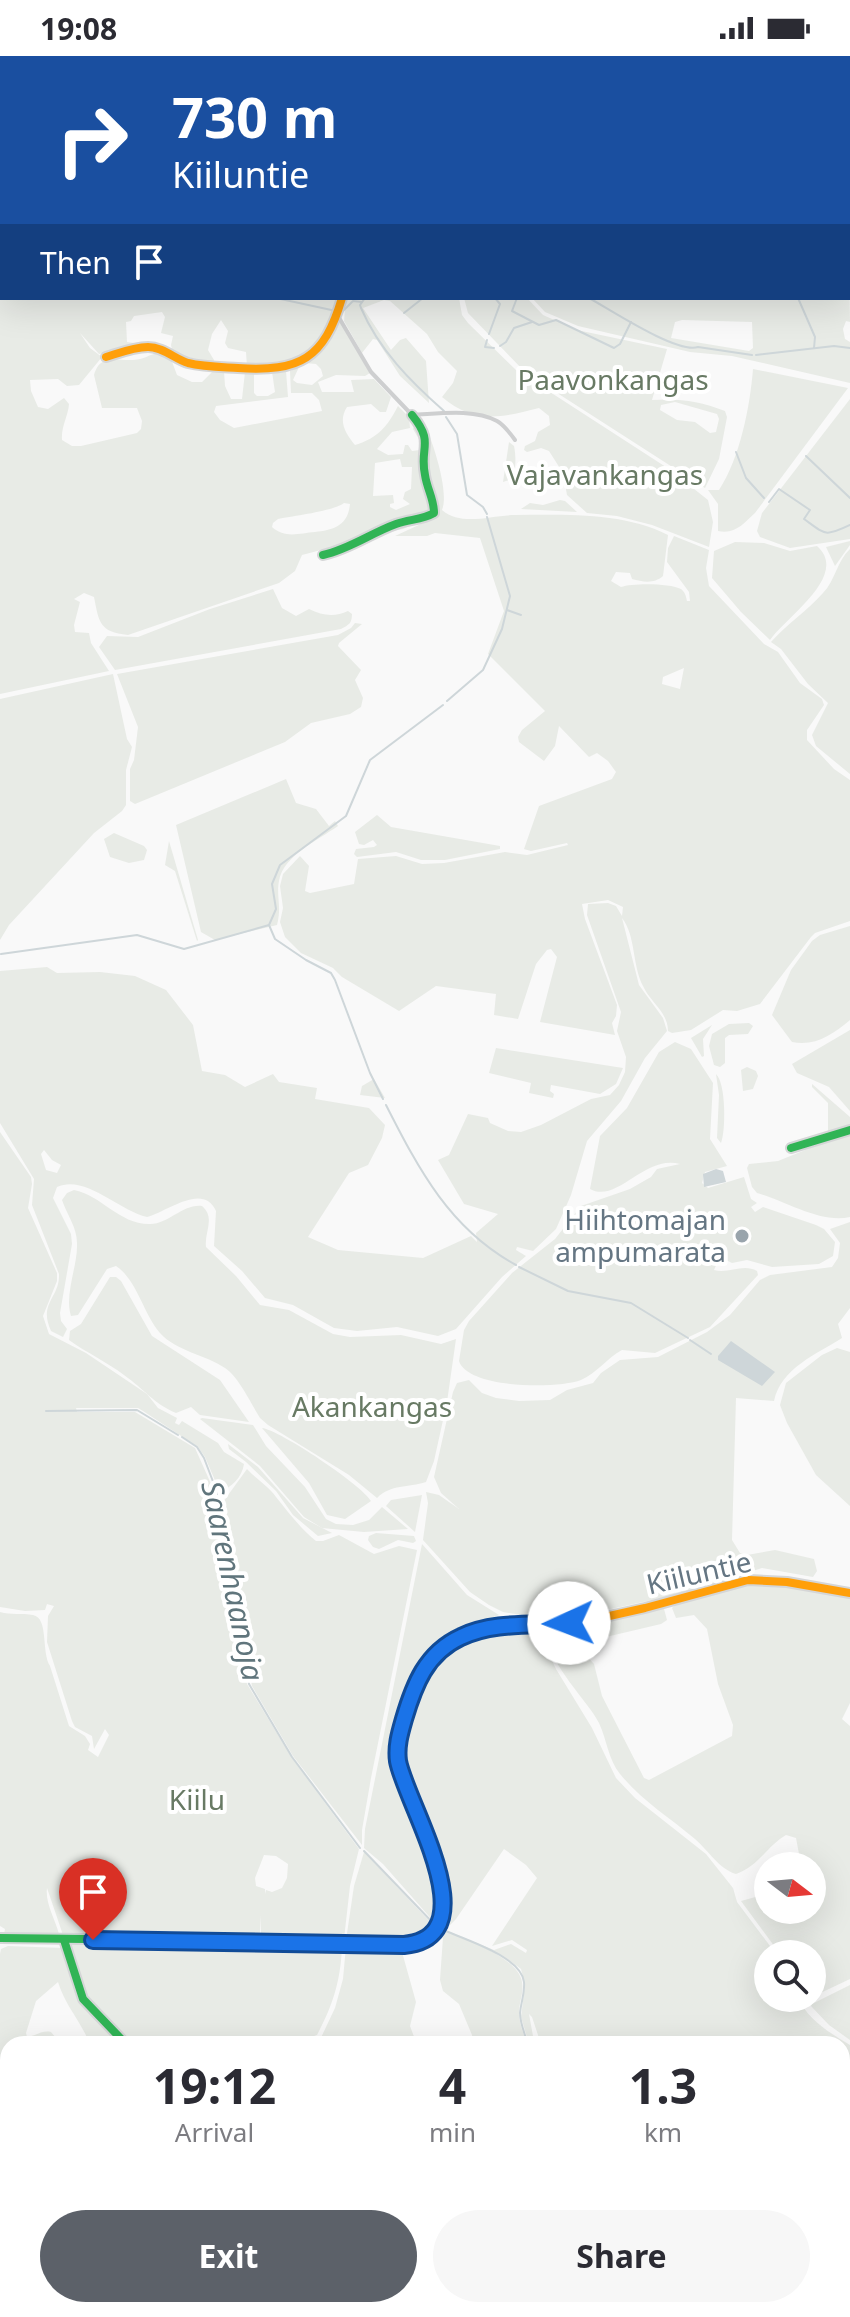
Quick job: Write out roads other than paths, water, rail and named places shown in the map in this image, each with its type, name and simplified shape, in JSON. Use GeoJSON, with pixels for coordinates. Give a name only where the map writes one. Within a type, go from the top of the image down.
{"type":"FeatureCollection","features":[{"type":"Feature","properties":{"kind":"street"},"geometry":{"type":"LineString","coordinates":[[106,357],[153,348],[189,363],[279,370],[297,365],[317,351],[328,338],[342,300]]}},
{"type":"Feature","properties":{"kind":"street"},"geometry":{"type":"LineString","coordinates":[[323,555],[354,547],[398,523],[434,513],[424,473],[426,437],[422,427],[371,372],[338,316]]}},
{"type":"Feature","properties":{"kind":"street"},"geometry":{"type":"LineString","coordinates":[[412,415],[453,414],[490,418],[500,423],[515,440]]}},
{"type":"Feature","properties":{"kind":"street"},"geometry":{"type":"LineString","coordinates":[[791,1148],[850,1130]]}},
{"type":"Feature","properties":{"kind":"street","name":"Kiiluntie"},"geometry":{"type":"LineString","coordinates":[[0,1938],[416,1943],[431,1935],[438,1925],[442,1895],[431,1847],[401,1771],[398,1747],[417,1680],[447,1645],[474,1632],[616,1615],[739,1581],[783,1581],[850,1593]]}},
{"type":"Feature","properties":{"kind":"street"},"geometry":{"type":"LineString","coordinates":[[64,1940],[83,1999],[118,2036]]}},
{"type":"Feature","properties":{"kind":"waterway"},"geometry":{"type":"LineString","coordinates":[[285,300],[336,311]]}},
{"type":"Feature","properties":{"kind":"waterway"},"geometry":{"type":"LineString","coordinates":[[364,300],[361,308],[386,351],[444,411]]}},
{"type":"Feature","properties":{"kind":"waterway"},"geometry":{"type":"LineString","coordinates":[[404,313],[420,300]]}},
{"type":"Feature","properties":{"kind":"waterway"},"geometry":{"type":"LineString","coordinates":[[489,334],[500,304],[497,300]]}},
{"type":"Feature","properties":{"kind":"waterway"},"geometry":{"type":"LineString","coordinates":[[516,300],[512,311],[539,325],[556,320],[614,348],[620,344],[631,322]]}},
{"type":"Feature","properties":{"kind":"waterway"},"geometry":{"type":"LineString","coordinates":[[592,300],[675,344],[752,355]]}},
{"type":"Feature","properties":{"kind":"waterway"},"geometry":{"type":"LineString","coordinates":[[799,300],[815,337],[814,348]]}},
{"type":"Feature","properties":{"kind":"waterway"},"geometry":{"type":"LineString","coordinates":[[342,312],[353,301],[362,302]]}},
{"type":"Feature","properties":{"kind":"waterway"},"geometry":{"type":"LineString","coordinates":[[500,346],[514,328],[532,322]]}},
{"type":"Feature","properties":{"kind":"waterway"},"geometry":{"type":"LineString","coordinates":[[487,340],[485,347],[494,348]]}},
{"type":"Feature","properties":{"kind":"waterway"},"geometry":{"type":"LineString","coordinates":[[756,355],[834,346],[850,348]]}},
{"type":"Feature","properties":{"kind":"waterway"},"geometry":{"type":"LineString","coordinates":[[446,417],[457,434],[467,495],[487,514]]}},
{"type":"Feature","properties":{"kind":"waterway"},"geometry":{"type":"LineString","coordinates":[[736,452],[746,478],[764,498]]}},
{"type":"Feature","properties":{"kind":"waterway"},"geometry":{"type":"LineString","coordinates":[[806,456],[850,498]]}},
{"type":"Feature","properties":{"kind":"waterway"},"geometry":{"type":"LineString","coordinates":[[769,502],[779,489],[810,510],[804,519],[822,531],[830,533],[850,525]]}},
{"type":"Feature","properties":{"kind":"waterway"},"geometry":{"type":"LineString","coordinates":[[447,701],[483,670],[502,629],[510,596],[487,517]]}},
{"type":"Feature","properties":{"kind":"waterway"},"geometry":{"type":"LineString","coordinates":[[507,610],[521,615]]}},
{"type":"Feature","properties":{"kind":"waterway"},"geometry":{"type":"LineString","coordinates":[[383,1099],[331,973],[275,939],[269,925],[276,909],[272,884],[280,865],[346,816],[370,760],[443,705]]}},
{"type":"Feature","properties":{"kind":"waterway"},"geometry":{"type":"LineString","coordinates":[[1,954],[137,935],[184,949],[269,925]]}},
{"type":"Feature","properties":{"kind":"waterway"},"geometry":{"type":"LineString","coordinates":[[386,1105],[424,1175],[455,1216],[472,1234],[516,1265]]}},
{"type":"Feature","properties":{"kind":"waterway"},"geometry":{"type":"LineString","coordinates":[[519,1267],[568,1291],[631,1303],[688,1338]]}},
{"type":"Feature","properties":{"kind":"waterway"},"geometry":{"type":"LineString","coordinates":[[690,1340],[711,1354]]}},
{"type":"Feature","properties":{"kind":"waterway","name":"Saarenhaanoja"},"geometry":{"type":"LineString","coordinates":[[46,1411],[137,1410],[178,1435]]}},
{"type":"Feature","properties":{"kind":"waterway","name":"Saarenhaanoja"},"geometry":{"type":"LineString","coordinates":[[182,1437],[197,1447],[204,1458],[222,1505],[249,1684],[292,1757],[360,1848]]}},
{"type":"Feature","properties":{"kind":"waterway","name":"Saarenhaanoja"},"geometry":{"type":"LineString","coordinates":[[364,1851],[435,1925]]}},
{"type":"Feature","properties":{"kind":"waterway","name":"Saarenhaanoja"},"geometry":{"type":"LineString","coordinates":[[441,1929],[490,1950],[513,1964],[524,1982],[520,2017],[525,2036]]}},
{"type":"Feature","properties":{"kind":"place","name":"Hiihtomajan ampumarata"},"geometry":{"type":"Point","coordinates":[742,1236]}},
{"type":"Feature","properties":{"kind":"park label","name":"Paavonkangas"},"geometry":{"type":"Point","coordinates":[613,380]}},
{"type":"Feature","properties":{"kind":"park label","name":"Vajavankangas"},"geometry":{"type":"Point","coordinates":[605,475]}},
{"type":"Feature","properties":{"kind":"park label","name":"Akankangas"},"geometry":{"type":"Point","coordinates":[372,1407]}},
{"type":"Feature","properties":{"kind":"park label","name":"Kiilu"},"geometry":{"type":"Point","coordinates":[197,1800]}}]}
